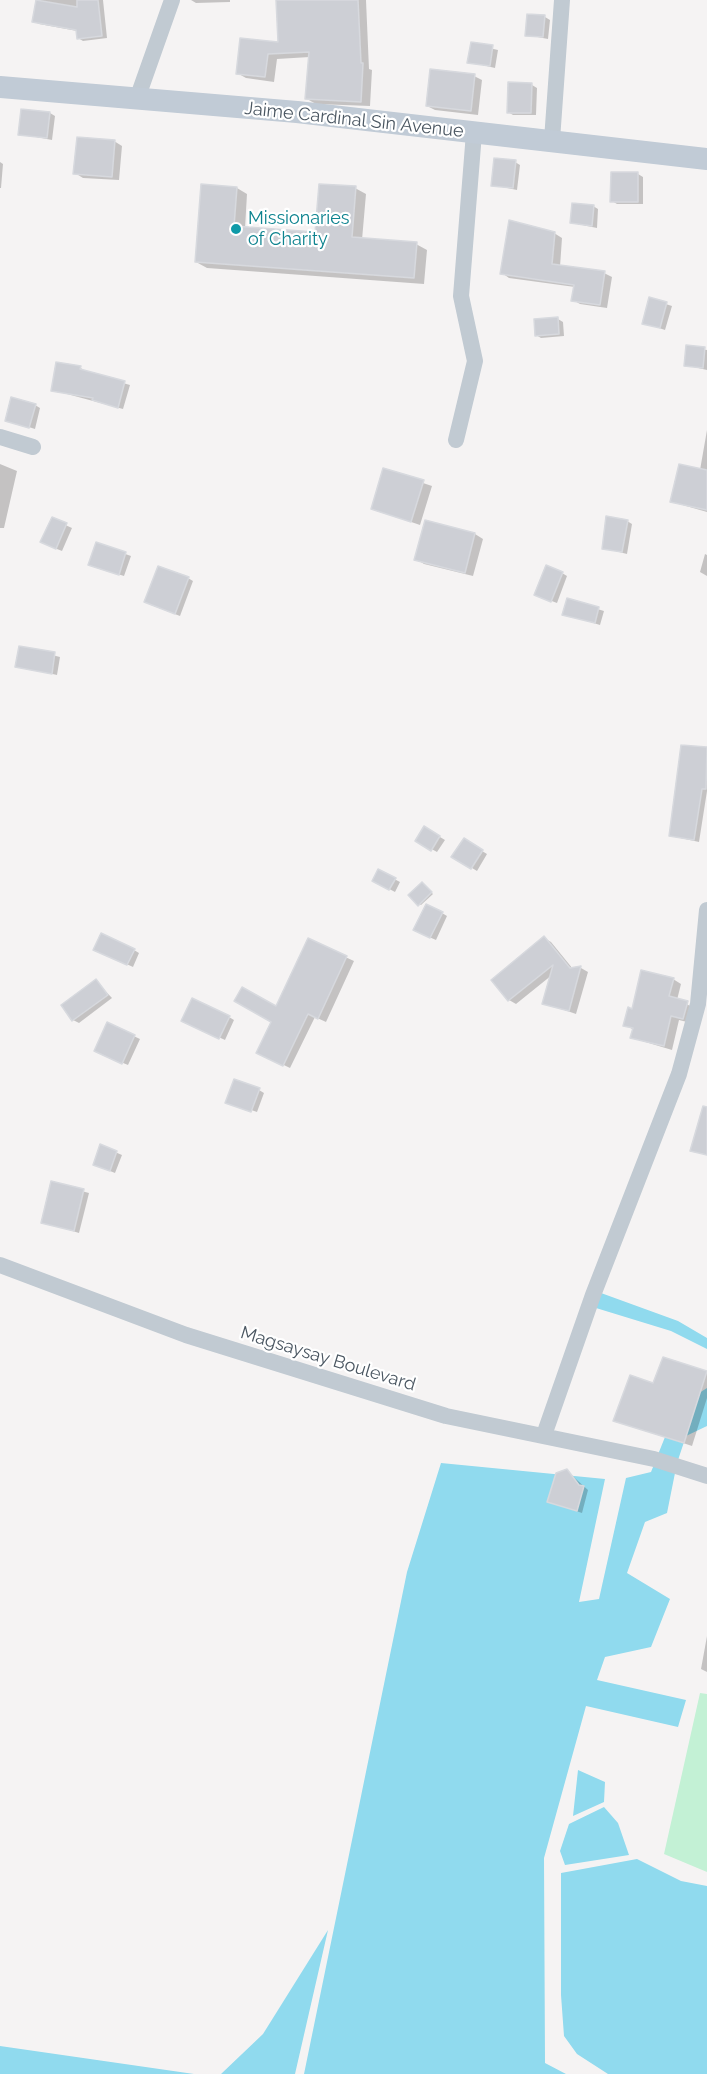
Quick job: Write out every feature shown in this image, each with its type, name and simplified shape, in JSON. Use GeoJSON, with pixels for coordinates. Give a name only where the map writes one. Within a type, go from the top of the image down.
{"type":"FeatureCollection","features":[{"type":"Feature","properties":{"kind":"street"},"geometry":{"type":"LineString","coordinates":[[137,99],[172,0]]}},
{"type":"Feature","properties":{"kind":"street"},"geometry":{"type":"LineString","coordinates":[[552,140],[562,0]]}},
{"type":"Feature","properties":{"kind":"street","name":"Jaime Cardinal Sin Avenue"},"geometry":{"type":"LineString","coordinates":[[0,87],[297,112],[707,159]]}},
{"type":"Feature","properties":{"kind":"street"},"geometry":{"type":"LineString","coordinates":[[456,440],[475,361],[463,317],[461,296],[474,133]]}},
{"type":"Feature","properties":{"kind":"street"},"geometry":{"type":"LineString","coordinates":[[0,437],[33,447]]}},
{"type":"Feature","properties":{"kind":"street"},"geometry":{"type":"LineString","coordinates":[[544,1435],[593,1295],[679,1074],[702,1005],[707,910]]}},
{"type":"Feature","properties":{"kind":"street","name":"Magsaysay Boulevard"},"geometry":{"type":"LineString","coordinates":[[0,1265],[197,1339],[446,1416],[654,1459],[707,1476]]}},
{"type":"Feature","properties":{"kind":"green space"},"geometry":{"type":"Polygon","coordinates":[[[700,1693],[707,1694],[707,1872],[664,1854],[700,1693]]]}},
{"type":"Feature","properties":{"kind":"water"},"geometry":{"type":"Polygon","coordinates":[[[601,1293],[678,1321],[707,1338],[707,1349],[671,1331],[596,1308],[601,1293]]]}},
{"type":"Feature","properties":{"kind":"water"},"geometry":{"type":"Polygon","coordinates":[[[707,1388],[707,1426],[686,1436],[677,1463],[667,1513],[645,1522],[627,1573],[670,1599],[651,1647],[605,1657],[597,1680],[686,1700],[678,1727],[586,1706],[544,1858],[545,2063],[566,2074],[304,2074],[407,1572],[441,1463],[605,1479],[579,1602],[599,1599],[626,1478],[651,1472],[677,1407],[707,1388]]]}},
{"type":"Feature","properties":{"kind":"water"},"geometry":{"type":"Polygon","coordinates":[[[578,1770],[605,1782],[604,1802],[573,1816],[578,1770]]]}},
{"type":"Feature","properties":{"kind":"water"},"geometry":{"type":"Polygon","coordinates":[[[604,1807],[618,1823],[629,1855],[565,1865],[560,1851],[569,1824],[604,1807]]]}},
{"type":"Feature","properties":{"kind":"water"},"geometry":{"type":"Polygon","coordinates":[[[637,1859],[681,1881],[707,1886],[707,2074],[608,2074],[577,2054],[564,2036],[561,1995],[561,1873],[637,1859]]]}},
{"type":"Feature","properties":{"kind":"water"},"geometry":{"type":"Polygon","coordinates":[[[328,1930],[295,2074],[221,2074],[263,2034],[328,1930]]]}},
{"type":"Feature","properties":{"kind":"water"},"geometry":{"type":"Polygon","coordinates":[[[0,2046],[194,2074],[0,2074],[0,2046]]]}},
{"type":"Feature","properties":{"kind":"building"},"geometry":{"type":"Polygon","coordinates":[[[36,0],[77,7],[77,0],[98,0],[102,36],[77,39],[76,30],[32,22],[36,0]]]}},
{"type":"Feature","properties":{"kind":"building"},"geometry":{"type":"Polygon","coordinates":[[[276,0],[358,0],[361,63],[363,63],[361,102],[305,99],[309,52],[268,54],[265,77],[236,74],[240,38],[278,42],[276,0]]]}},
{"type":"Feature","properties":{"kind":"building"},"geometry":{"type":"Polygon","coordinates":[[[527,14],[545,15],[543,37],[525,36],[527,14]]]}},
{"type":"Feature","properties":{"kind":"building"},"geometry":{"type":"Polygon","coordinates":[[[471,42],[493,45],[490,66],[467,63],[471,42]]]}},
{"type":"Feature","properties":{"kind":"building"},"geometry":{"type":"Polygon","coordinates":[[[430,69],[475,74],[471,111],[426,106],[430,69]]]}},
{"type":"Feature","properties":{"kind":"building"},"geometry":{"type":"Polygon","coordinates":[[[508,82],[532,83],[531,113],[507,113],[508,82]]]}},
{"type":"Feature","properties":{"kind":"building"},"geometry":{"type":"Polygon","coordinates":[[[21,109],[50,112],[47,138],[18,135],[21,109]]]}},
{"type":"Feature","properties":{"kind":"building"},"geometry":{"type":"Polygon","coordinates":[[[77,137],[115,140],[112,177],[73,174],[77,137]]]}},
{"type":"Feature","properties":{"kind":"building"},"geometry":{"type":"Polygon","coordinates":[[[494,158],[516,160],[513,188],[491,186],[494,158]]]}},
{"type":"Feature","properties":{"kind":"building"},"geometry":{"type":"Polygon","coordinates":[[[611,172],[638,172],[638,202],[610,202],[611,172]]]}},
{"type":"Feature","properties":{"kind":"building","name":"Missionaries of Charity"},"geometry":{"type":"Polygon","coordinates":[[[201,184],[237,187],[234,226],[315,232],[319,184],[356,186],[352,237],[417,242],[414,278],[195,262],[201,184]]]}},
{"type":"Feature","properties":{"kind":"building"},"geometry":{"type":"Polygon","coordinates":[[[572,203],[594,205],[592,226],[570,223],[572,203]]]}},
{"type":"Feature","properties":{"kind":"building"},"geometry":{"type":"Polygon","coordinates":[[[509,220],[555,232],[552,264],[605,271],[600,305],[571,301],[574,285],[500,274],[509,220]]]}},
{"type":"Feature","properties":{"kind":"building"},"geometry":{"type":"Polygon","coordinates":[[[649,297],[667,302],[660,328],[642,324],[649,297]]]}},
{"type":"Feature","properties":{"kind":"building"},"geometry":{"type":"Polygon","coordinates":[[[558,317],[559,334],[535,336],[534,319],[558,317]]]}},
{"type":"Feature","properties":{"kind":"building"},"geometry":{"type":"Polygon","coordinates":[[[686,345],[705,347],[703,368],[684,366],[686,345]]]}},
{"type":"Feature","properties":{"kind":"building"},"geometry":{"type":"Polygon","coordinates":[[[56,362],[81,366],[80,369],[125,381],[118,408],[92,400],[93,398],[51,391],[56,362]]]}},
{"type":"Feature","properties":{"kind":"building"},"geometry":{"type":"Polygon","coordinates":[[[11,397],[36,404],[29,428],[5,421],[11,397]]]}},
{"type":"Feature","properties":{"kind":"building"},"geometry":{"type":"Polygon","coordinates":[[[679,464],[707,470],[707,510],[670,502],[679,464]]]}},
{"type":"Feature","properties":{"kind":"building"},"geometry":{"type":"Polygon","coordinates":[[[383,468],[424,480],[411,522],[371,509],[383,468]]]}},
{"type":"Feature","properties":{"kind":"building"},"geometry":{"type":"Polygon","coordinates":[[[606,516],[628,520],[622,552],[602,549],[606,516]]]}},
{"type":"Feature","properties":{"kind":"building"},"geometry":{"type":"Polygon","coordinates":[[[52,517],[67,523],[56,549],[40,542],[52,517]]]}},
{"type":"Feature","properties":{"kind":"building"},"geometry":{"type":"Polygon","coordinates":[[[425,520],[475,533],[465,573],[414,560],[425,520]]]}},
{"type":"Feature","properties":{"kind":"building"},"geometry":{"type":"Polygon","coordinates":[[[96,542],[126,552],[119,575],[88,565],[96,542]]]}},
{"type":"Feature","properties":{"kind":"building"},"geometry":{"type":"Polygon","coordinates":[[[546,565],[563,572],[551,602],[534,595],[546,565]]]}},
{"type":"Feature","properties":{"kind":"building"},"geometry":{"type":"Polygon","coordinates":[[[158,566],[189,577],[175,614],[144,602],[158,566]]]}},
{"type":"Feature","properties":{"kind":"building"},"geometry":{"type":"Polygon","coordinates":[[[567,598],[599,607],[595,623],[562,615],[567,598]]]}},
{"type":"Feature","properties":{"kind":"building"},"geometry":{"type":"Polygon","coordinates":[[[19,646],[55,652],[52,674],[15,667],[19,646]]]}},
{"type":"Feature","properties":{"kind":"building"},"geometry":{"type":"Polygon","coordinates":[[[681,745],[707,747],[706,789],[702,789],[694,840],[669,836],[681,745]]]}},
{"type":"Feature","properties":{"kind":"building"},"geometry":{"type":"Polygon","coordinates":[[[424,826],[440,836],[431,851],[415,841],[424,826]]]}},
{"type":"Feature","properties":{"kind":"building"},"geometry":{"type":"Polygon","coordinates":[[[464,838],[483,850],[471,869],[451,857],[464,838]]]}},
{"type":"Feature","properties":{"kind":"building"},"geometry":{"type":"Polygon","coordinates":[[[378,869],[396,878],[389,890],[372,881],[378,869]]]}},
{"type":"Feature","properties":{"kind":"building"},"geometry":{"type":"Polygon","coordinates":[[[422,882],[432,892],[418,906],[408,895],[422,882]]]}},
{"type":"Feature","properties":{"kind":"building"},"geometry":{"type":"Polygon","coordinates":[[[426,904],[443,912],[430,938],[413,930],[426,904]]]}},
{"type":"Feature","properties":{"kind":"building"},"geometry":{"type":"Polygon","coordinates":[[[101,933],[135,949],[127,965],[93,950],[101,933]]]}},
{"type":"Feature","properties":{"kind":"building"},"geometry":{"type":"Polygon","coordinates":[[[544,936],[570,968],[581,966],[569,1011],[542,1004],[553,965],[508,1001],[491,980],[544,936]]]}},
{"type":"Feature","properties":{"kind":"building"},"geometry":{"type":"Polygon","coordinates":[[[308,938],[347,956],[318,1019],[308,1014],[283,1066],[256,1053],[271,1022],[234,1001],[242,987],[276,1006],[308,938]]]}},
{"type":"Feature","properties":{"kind":"building"},"geometry":{"type":"Polygon","coordinates":[[[641,970],[674,978],[669,996],[688,1001],[683,1019],[671,1016],[664,1046],[630,1038],[633,1028],[623,1026],[628,1007],[632,1009],[641,970]]]}},
{"type":"Feature","properties":{"kind":"building"},"geometry":{"type":"Polygon","coordinates":[[[96,979],[108,995],[72,1021],[61,1005],[96,979]]]}},
{"type":"Feature","properties":{"kind":"building"},"geometry":{"type":"Polygon","coordinates":[[[192,998],[230,1016],[219,1039],[181,1021],[192,998]]]}},
{"type":"Feature","properties":{"kind":"building"},"geometry":{"type":"Polygon","coordinates":[[[107,1022],[135,1035],[122,1064],[94,1051],[107,1022]]]}},
{"type":"Feature","properties":{"kind":"building"},"geometry":{"type":"Polygon","coordinates":[[[234,1079],[260,1088],[251,1112],[225,1103],[234,1079]]]}},
{"type":"Feature","properties":{"kind":"building"},"geometry":{"type":"Polygon","coordinates":[[[703,1106],[707,1107],[707,1155],[690,1151],[703,1106]]]}},
{"type":"Feature","properties":{"kind":"building"},"geometry":{"type":"Polygon","coordinates":[[[100,1144],[117,1151],[110,1171],[93,1165],[100,1144]]]}},
{"type":"Feature","properties":{"kind":"building"},"geometry":{"type":"Polygon","coordinates":[[[51,1181],[84,1189],[74,1231],[41,1223],[51,1181]]]}},
{"type":"Feature","properties":{"kind":"building"},"geometry":{"type":"Polygon","coordinates":[[[663,1357],[707,1371],[684,1443],[613,1421],[630,1375],[653,1383],[663,1357]]]}},
{"type":"Feature","properties":{"kind":"building"},"geometry":{"type":"Polygon","coordinates":[[[567,1469],[579,1485],[584,1486],[577,1511],[547,1502],[556,1473],[567,1469]]]}},
{"type":"Feature","properties":{"kind":"place","name":"Missionaries of Charity"},"geometry":{"type":"Point","coordinates":[236,229]}}]}
